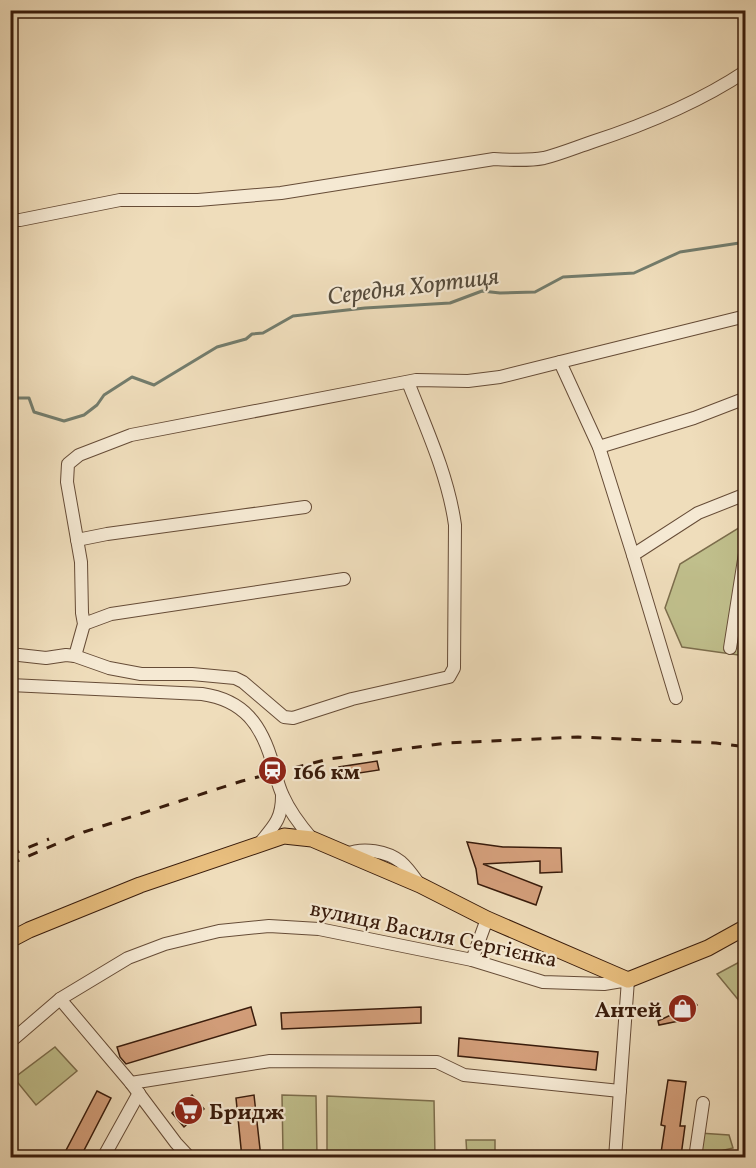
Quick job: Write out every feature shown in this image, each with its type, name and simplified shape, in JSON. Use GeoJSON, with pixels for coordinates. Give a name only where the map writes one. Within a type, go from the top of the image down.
{"type":"FeatureCollection","features":[{"type":"Feature","properties":{"kind":"main road"},"geometry":{"type":"LineString","coordinates":[[10,940],[29,930],[140,885],[260,843],[284,836],[312,838]]}},
{"type":"Feature","properties":{"kind":"main road","name":"вулиця Василя Сергієнка"},"geometry":{"type":"LineString","coordinates":[[312,838],[420,885],[487,919],[628,980],[708,948],[746,927]]}},
{"type":"Feature","properties":{"kind":"street"},"geometry":{"type":"LineString","coordinates":[[10,220],[120,200],[198,200],[269,194],[494,159],[544,158],[678,111],[746,70]]}},
{"type":"Feature","properties":{"kind":"street"},"geometry":{"type":"LineString","coordinates":[[75,656],[84,624],[81,562],[67,482],[68,464],[79,455],[131,435],[408,382],[468,381],[500,377],[746,316]]}},
{"type":"Feature","properties":{"kind":"street"},"geometry":{"type":"LineString","coordinates":[[560,362],[599,447],[676,698]]}},
{"type":"Feature","properties":{"kind":"street"},"geometry":{"type":"LineString","coordinates":[[10,654],[46,658],[75,656],[109,668],[141,674],[192,674],[234,678],[243,682],[284,717],[293,718],[352,699],[449,677],[454,668],[455,525],[442,473],[408,382]]}},
{"type":"Feature","properties":{"kind":"street"},"geometry":{"type":"LineString","coordinates":[[599,447],[694,418],[746,398]]}},
{"type":"Feature","properties":{"kind":"street"},"geometry":{"type":"LineString","coordinates":[[633,555],[698,513],[746,494]]}},
{"type":"Feature","properties":{"kind":"street"},"geometry":{"type":"LineString","coordinates":[[77,540],[305,507]]}},
{"type":"Feature","properties":{"kind":"street"},"geometry":{"type":"LineString","coordinates":[[730,648],[746,548]]}},
{"type":"Feature","properties":{"kind":"street"},"geometry":{"type":"LineString","coordinates":[[84,624],[111,614],[344,579]]}},
{"type":"Feature","properties":{"kind":"street"},"geometry":{"type":"LineString","coordinates":[[10,685],[202,694],[225,700],[242,709],[258,725],[282,795],[296,820],[312,838]]}},
{"type":"Feature","properties":{"kind":"street"},"geometry":{"type":"LineString","coordinates":[[260,843],[273,828],[282,812],[282,795]]}},
{"type":"Feature","properties":{"kind":"street"},"geometry":{"type":"LineString","coordinates":[[472,960],[487,919]]}},
{"type":"Feature","properties":{"kind":"street","name":"вулиця Василя Сергієнка"},"geometry":{"type":"LineString","coordinates":[[10,1042],[60,999],[128,958],[165,944],[219,931],[269,926],[319,929],[472,960],[543,982],[604,984],[628,980]]}},
{"type":"Feature","properties":{"kind":"street"},"geometry":{"type":"LineString","coordinates":[[628,980],[620,1091],[612,1157],[628,1158]]}},
{"type":"Feature","properties":{"kind":"street"},"geometry":{"type":"LineString","coordinates":[[60,999],[135,1088],[186,1156]]}},
{"type":"Feature","properties":{"kind":"street"},"geometry":{"type":"LineString","coordinates":[[135,1088],[270,1061],[437,1062],[464,1075],[620,1091]]}},
{"type":"Feature","properties":{"kind":"street"},"geometry":{"type":"LineString","coordinates":[[103,1158],[135,1088]]}},
{"type":"Feature","properties":{"kind":"street"},"geometry":{"type":"LineString","coordinates":[[695,1158],[703,1103]]}},
{"type":"Feature","properties":{"kind":"shaded area"},"geometry":{"type":"Polygon","coordinates":[[[745,524],[745,656],[682,647],[665,608],[680,564],[745,524]]]}},
{"type":"Feature","properties":{"kind":"shaded area"},"geometry":{"type":"Polygon","coordinates":[[[745,959],[745,1008],[717,974],[745,959]]]}},
{"type":"Feature","properties":{"kind":"shaded area"},"geometry":{"type":"Polygon","coordinates":[[[55,1047],[77,1071],[36,1105],[14,1078],[55,1047]]]}},
{"type":"Feature","properties":{"kind":"shaded area"},"geometry":{"type":"Polygon","coordinates":[[[282,1095],[316,1096],[317,1156],[283,1154],[282,1095]]]}},
{"type":"Feature","properties":{"kind":"shaded area"},"geometry":{"type":"Polygon","coordinates":[[[327,1096],[434,1101],[435,1157],[365,1158],[327,1155],[327,1096]]]}},
{"type":"Feature","properties":{"kind":"shaded area"},"geometry":{"type":"Polygon","coordinates":[[[699,1133],[729,1135],[733,1148],[695,1157],[699,1133]]]}},
{"type":"Feature","properties":{"kind":"shaded area"},"geometry":{"type":"Polygon","coordinates":[[[466,1140],[495,1140],[495,1157],[467,1157],[466,1140]]]}},
{"type":"Feature","properties":{"kind":"building"},"geometry":{"type":"Polygon","coordinates":[[[377,761],[379,770],[340,776],[339,767],[377,761]]]}},
{"type":"Feature","properties":{"kind":"building"},"geometry":{"type":"Polygon","coordinates":[[[467,842],[503,847],[561,848],[562,872],[540,873],[540,861],[483,864],[542,887],[536,905],[478,884],[476,869],[467,842]]]}},
{"type":"Feature","properties":{"kind":"building","name":"Антей"},"geometry":{"type":"Polygon","coordinates":[[[692,1000],[697,1005],[692,1011],[693,1016],[659,1025],[658,1021],[673,1014],[671,1007],[687,1005],[692,1000]]]}},
{"type":"Feature","properties":{"kind":"building"},"geometry":{"type":"Polygon","coordinates":[[[251,1007],[256,1025],[126,1064],[120,1057],[117,1047],[251,1007]]]}},
{"type":"Feature","properties":{"kind":"building"},"geometry":{"type":"Polygon","coordinates":[[[421,1007],[421,1023],[282,1029],[281,1013],[421,1007]]]}},
{"type":"Feature","properties":{"kind":"building"},"geometry":{"type":"Polygon","coordinates":[[[459,1038],[598,1052],[596,1070],[458,1056],[459,1038]]]}},
{"type":"Feature","properties":{"kind":"building"},"geometry":{"type":"Polygon","coordinates":[[[668,1080],[686,1082],[680,1126],[685,1126],[681,1156],[661,1153],[665,1126],[661,1125],[668,1080]]]}},
{"type":"Feature","properties":{"kind":"building"},"geometry":{"type":"Polygon","coordinates":[[[97,1091],[111,1098],[80,1158],[62,1158],[97,1091]]]}},
{"type":"Feature","properties":{"kind":"building","name":"Бридж"},"geometry":{"type":"Polygon","coordinates":[[[192,1095],[204,1109],[184,1127],[172,1113],[192,1095]]]}},
{"type":"Feature","properties":{"kind":"building"},"geometry":{"type":"Polygon","coordinates":[[[254,1095],[261,1158],[242,1158],[236,1098],[254,1095]]]}},
{"type":"Feature","properties":{"kind":"waterway","name":"Середня Хортиця"},"geometry":{"type":"LineString","coordinates":[[10,398],[29,398],[34,412],[64,421],[84,415],[97,405],[104,395],[132,377],[154,385],[217,347],[246,339],[252,334],[263,333],[293,316],[365,308],[450,303],[482,291],[535,292],[563,277],[634,273],[680,252],[746,242]]}},
{"type":"Feature","properties":{"kind":"railway"},"geometry":{"type":"LineString","coordinates":[[10,864],[84,832],[242,781],[329,759],[447,743],[578,737],[716,743],[746,747]]}},
{"type":"Feature","properties":{"kind":"railway"},"geometry":{"type":"LineString","coordinates":[[10,855],[49,839]]}},
{"type":"Feature","properties":{"kind":"place","name":"166 км"},"geometry":{"type":"Point","coordinates":[272,771]}},
{"type":"Feature","properties":{"kind":"place","name":"Антей"},"geometry":{"type":"Point","coordinates":[683,1009]}},
{"type":"Feature","properties":{"kind":"place","name":"Бридж"},"geometry":{"type":"Point","coordinates":[188,1111]}}]}
